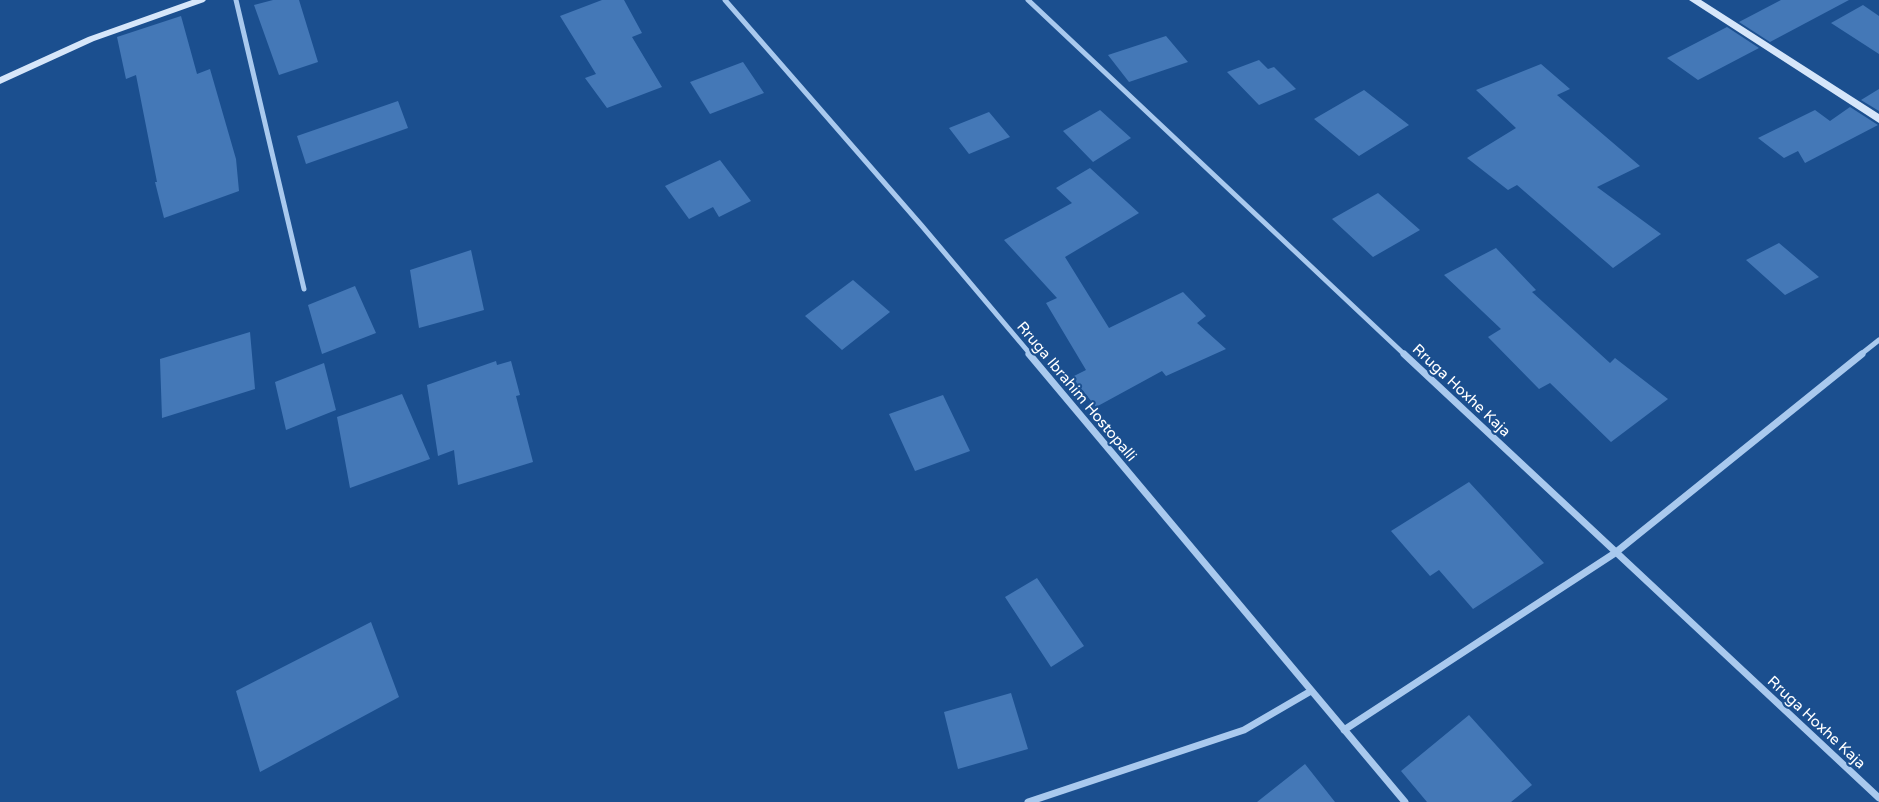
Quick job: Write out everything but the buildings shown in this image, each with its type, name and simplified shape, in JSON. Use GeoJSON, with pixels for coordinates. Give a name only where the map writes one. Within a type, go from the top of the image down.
{"type":"FeatureCollection","features":[{"type":"Feature","properties":{"kind":"street"},"geometry":{"type":"LineString","coordinates":[[0,81],[91,39],[201,0]]}},
{"type":"Feature","properties":{"kind":"street"},"geometry":{"type":"LineString","coordinates":[[236,0],[304,289]]}},
{"type":"Feature","properties":{"kind":"street","name":"Rruga Ibrahim Hostopalli"},"geometry":{"type":"LineString","coordinates":[[725,0],[929,235],[1405,802]]}},
{"type":"Feature","properties":{"kind":"street","name":"Rruga Hoxhe Kaja"},"geometry":{"type":"LineString","coordinates":[[1028,0],[1615,553],[1879,798]]}},
{"type":"Feature","properties":{"kind":"street"},"geometry":{"type":"LineString","coordinates":[[1694,0],[1879,119]]}},
{"type":"Feature","properties":{"kind":"street"},"geometry":{"type":"LineString","coordinates":[[1344,730],[1615,553],[1879,340]]}},
{"type":"Feature","properties":{"kind":"street"},"geometry":{"type":"LineString","coordinates":[[1028,802],[1244,730],[1311,691]]}}]}
